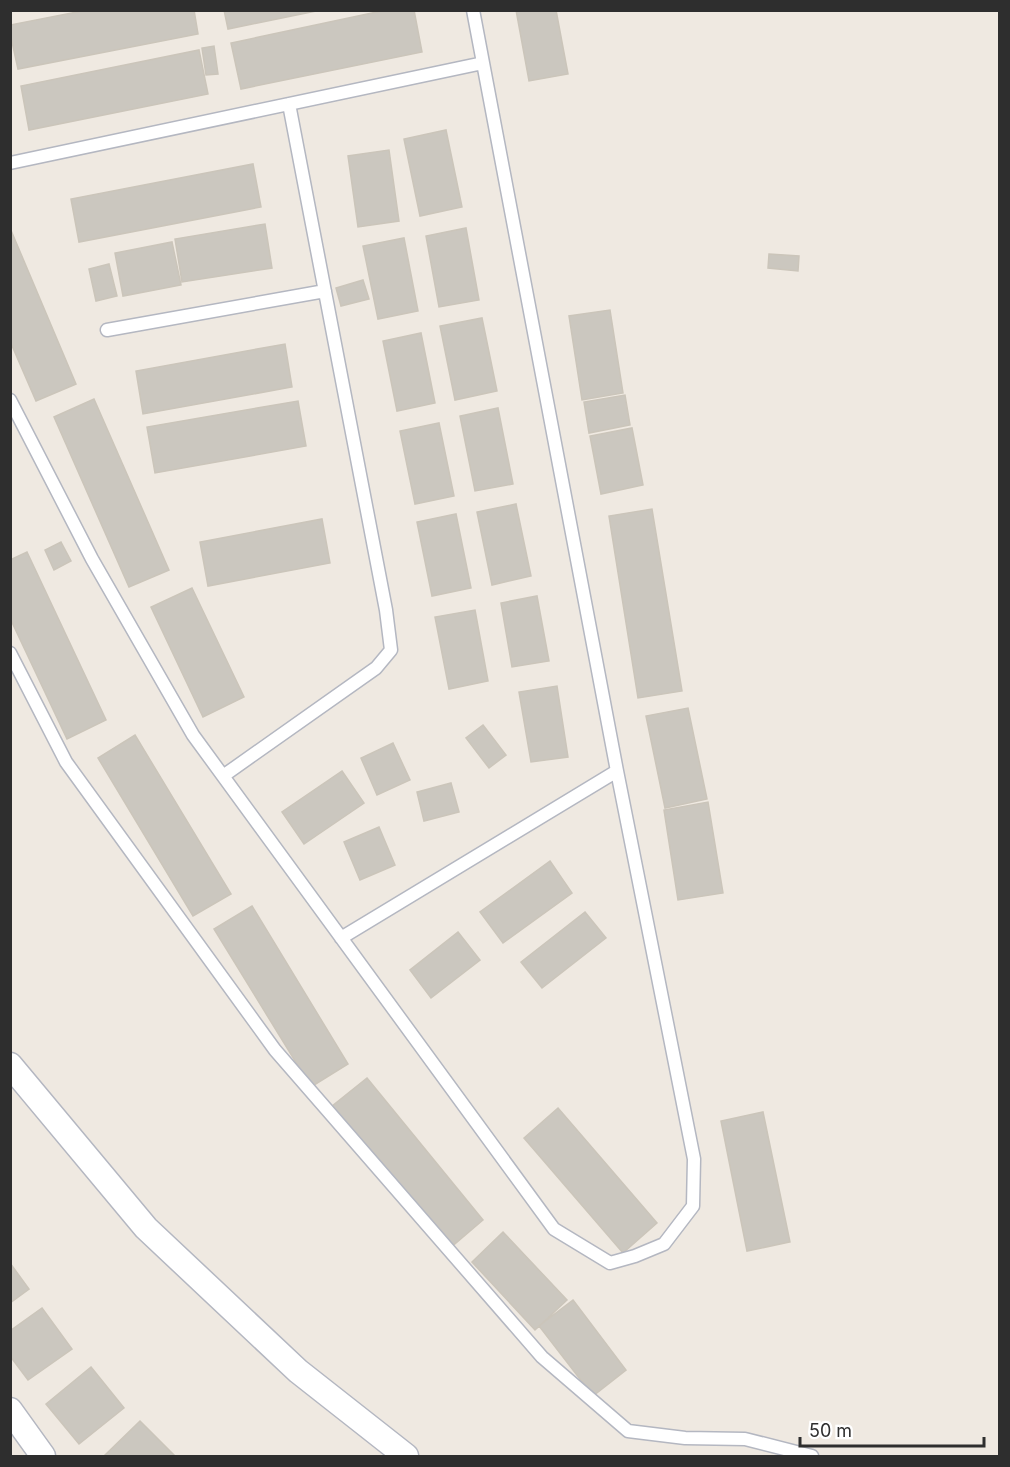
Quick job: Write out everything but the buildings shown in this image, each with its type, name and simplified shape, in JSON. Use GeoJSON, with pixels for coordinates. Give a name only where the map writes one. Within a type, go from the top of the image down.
{"type":"FeatureCollection","features":[{"type":"Feature","properties":{"kind":"street"},"geometry":{"type":"LineString","coordinates":[[10,1065],[146,1228],[298,1371],[406,1456]]}},
{"type":"Feature","properties":{"kind":"street"},"geometry":{"type":"LineString","coordinates":[[10,1410],[43,1456]]}},
{"type":"Feature","properties":{"kind":"lane"},"geometry":{"type":"LineString","coordinates":[[10,400],[92,559],[193,735],[554,1229],[610,1263],[664,1244],[693,1206],[694,1160],[617,771],[473,10]]}},
{"type":"Feature","properties":{"kind":"lane"},"geometry":{"type":"LineString","coordinates":[[10,163],[483,63]]}},
{"type":"Feature","properties":{"kind":"lane"},"geometry":{"type":"LineString","coordinates":[[223,776],[376,668],[391,650],[384,598],[289,104]]}},
{"type":"Feature","properties":{"kind":"lane"},"geometry":{"type":"LineString","coordinates":[[107,330],[325,291]]}},
{"type":"Feature","properties":{"kind":"lane"},"geometry":{"type":"LineString","coordinates":[[10,653],[66,762],[275,1050],[542,1357],[628,1431],[685,1437],[745,1439],[812,1456]]}},
{"type":"Feature","properties":{"kind":"lane"},"geometry":{"type":"LineString","coordinates":[[341,938],[617,771]]}}]}
